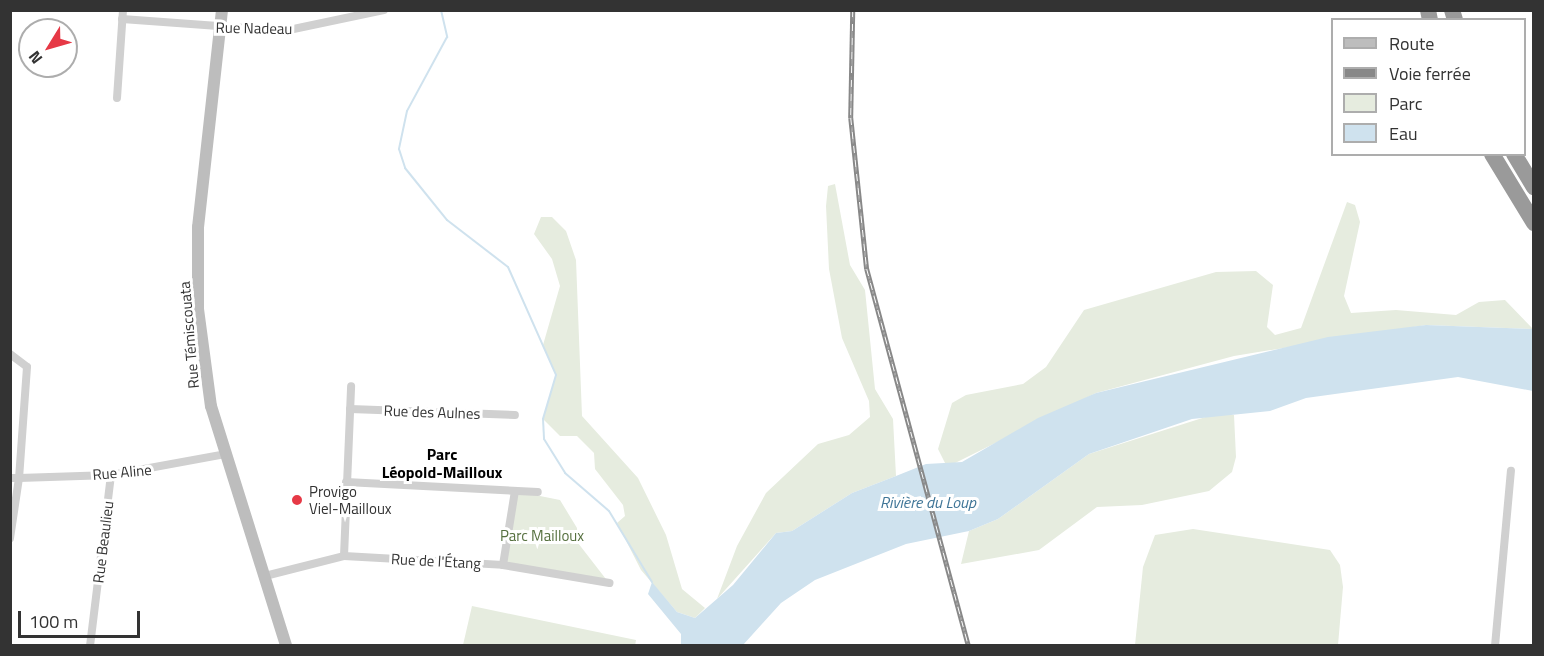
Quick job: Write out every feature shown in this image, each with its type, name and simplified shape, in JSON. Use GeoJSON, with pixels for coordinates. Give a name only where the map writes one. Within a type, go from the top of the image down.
{"type":"FeatureCollection","features":[{"type":"Feature","properties":{"kind":"highway"},"geometry":{"type":"LineString","coordinates":[[1493,156],[1533,223]]}},
{"type":"Feature","properties":{"kind":"highway"},"geometry":{"type":"LineString","coordinates":[[1515,156],[1533,187]]}},
{"type":"Feature","properties":{"kind":"main road","name":"Rue Témiscouata"},"geometry":{"type":"LineString","coordinates":[[222,10],[198,227],[198,309],[211,406],[286,645]]}},
{"type":"Feature","properties":{"kind":"street","name":"Rue Nadeau"},"geometry":{"type":"LineString","coordinates":[[123,15],[220,29],[284,31],[384,10]]}},
{"type":"Feature","properties":{"kind":"street"},"geometry":{"type":"LineString","coordinates":[[117,98],[123,15]]}},
{"type":"Feature","properties":{"kind":"street"},"geometry":{"type":"LineString","coordinates":[[10,354],[27,367],[10,538]]}},
{"type":"Feature","properties":{"kind":"street"},"geometry":{"type":"LineString","coordinates":[[344,556],[351,386]]}},
{"type":"Feature","properties":{"kind":"street","name":"Rue des Aulnes"},"geometry":{"type":"LineString","coordinates":[[350,409],[515,415]]}},
{"type":"Feature","properties":{"kind":"street","name":"Rue Aline"},"geometry":{"type":"LineString","coordinates":[[15,478],[111,475],[225,454]]}},
{"type":"Feature","properties":{"kind":"street"},"geometry":{"type":"LineString","coordinates":[[1495,645],[1510,471]]}},
{"type":"Feature","properties":{"kind":"street","name":"Rue Beaulieu"},"geometry":{"type":"LineString","coordinates":[[90,645],[111,475]]}},
{"type":"Feature","properties":{"kind":"street"},"geometry":{"type":"LineString","coordinates":[[346,482],[538,492]]}},
{"type":"Feature","properties":{"kind":"street"},"geometry":{"type":"LineString","coordinates":[[503,565],[515,490]]}},
{"type":"Feature","properties":{"kind":"street","name":"Rue de l'Étang"},"geometry":{"type":"LineString","coordinates":[[265,576],[344,556],[503,565],[609,583]]}},
{"type":"Feature","properties":{"kind":"green space"},"geometry":{"type":"Polygon","coordinates":[[[835,184],[850,265],[865,290],[875,389],[893,419],[896,476],[852,493],[792,531],[776,533],[717,599],[737,546],[766,493],[818,444],[849,435],[870,417],[869,401],[842,338],[829,269],[826,206],[828,186],[835,184]]]}},
{"type":"Feature","properties":{"kind":"green space"},"geometry":{"type":"Polygon","coordinates":[[[1347,202],[1355,205],[1360,222],[1344,296],[1351,313],[1396,310],[1456,315],[1479,302],[1505,300],[1533,329],[1426,325],[1234,356],[1096,393],[947,467],[938,449],[952,403],[966,395],[1023,384],[1046,367],[1084,310],[1216,272],[1256,271],[1273,285],[1267,327],[1275,335],[1301,328],[1347,202]]]}},
{"type":"Feature","properties":{"kind":"green space"},"geometry":{"type":"Polygon","coordinates":[[[541,217],[552,217],[566,231],[576,260],[582,416],[638,478],[666,535],[682,589],[705,608],[695,618],[677,612],[641,570],[617,523],[625,516],[623,505],[595,469],[594,453],[577,436],[560,436],[543,419],[556,375],[543,345],[560,286],[552,259],[534,234],[541,217]]]}},
{"type":"Feature","properties":{"kind":"green space"},"geometry":{"type":"Polygon","coordinates":[[[1215,414],[1234,415],[1236,457],[1232,472],[1209,491],[1142,505],[1097,507],[1039,550],[961,564],[969,531],[998,519],[1089,454],[1215,414]]]}},
{"type":"Feature","properties":{"kind":"green space","name":"Parc Mailloux"},"geometry":{"type":"Polygon","coordinates":[[[515,491],[560,500],[577,528],[578,543],[609,583],[503,565],[515,491]]]}},
{"type":"Feature","properties":{"kind":"green space"},"geometry":{"type":"Polygon","coordinates":[[[1193,529],[1330,550],[1340,565],[1343,587],[1338,645],[1135,645],[1143,567],[1155,535],[1193,529]]]}},
{"type":"Feature","properties":{"kind":"green space"},"geometry":{"type":"Polygon","coordinates":[[[472,606],[636,640],[635,646],[463,645],[472,606]]]}},
{"type":"Feature","properties":{"kind":"water","name":"Rivière du Loup"},"geometry":{"type":"Polygon","coordinates":[[[1426,325],[1533,329],[1533,391],[1458,377],[1306,398],[1270,411],[1192,419],[1089,454],[998,519],[969,531],[906,544],[815,580],[781,603],[743,645],[681,645],[681,634],[648,594],[652,582],[677,612],[695,618],[733,585],[776,533],[792,531],[852,493],[926,464],[962,462],[1038,418],[1096,393],[1328,337],[1426,325]]]}},
{"type":"Feature","properties":{"kind":"waterway"},"geometry":{"type":"LineString","coordinates":[[441,10],[447,37],[407,111],[399,149],[405,168],[447,220],[508,267],[556,375],[543,419],[544,439],[565,473],[609,511],[652,582]]}},
{"type":"Feature","properties":{"kind":"railway"},"geometry":{"type":"LineString","coordinates":[[853,10],[851,118],[867,269],[969,646]]}},
{"type":"Feature","properties":{"kind":"place","name":"Provigo Viel-Mailloux"},"geometry":{"type":"Point","coordinates":[297,500]}},
{"type":"Feature","properties":{"kind":"district","name":"Parc Léopold-Mailloux"},"geometry":{"type":"Point","coordinates":[442,463]}}]}
